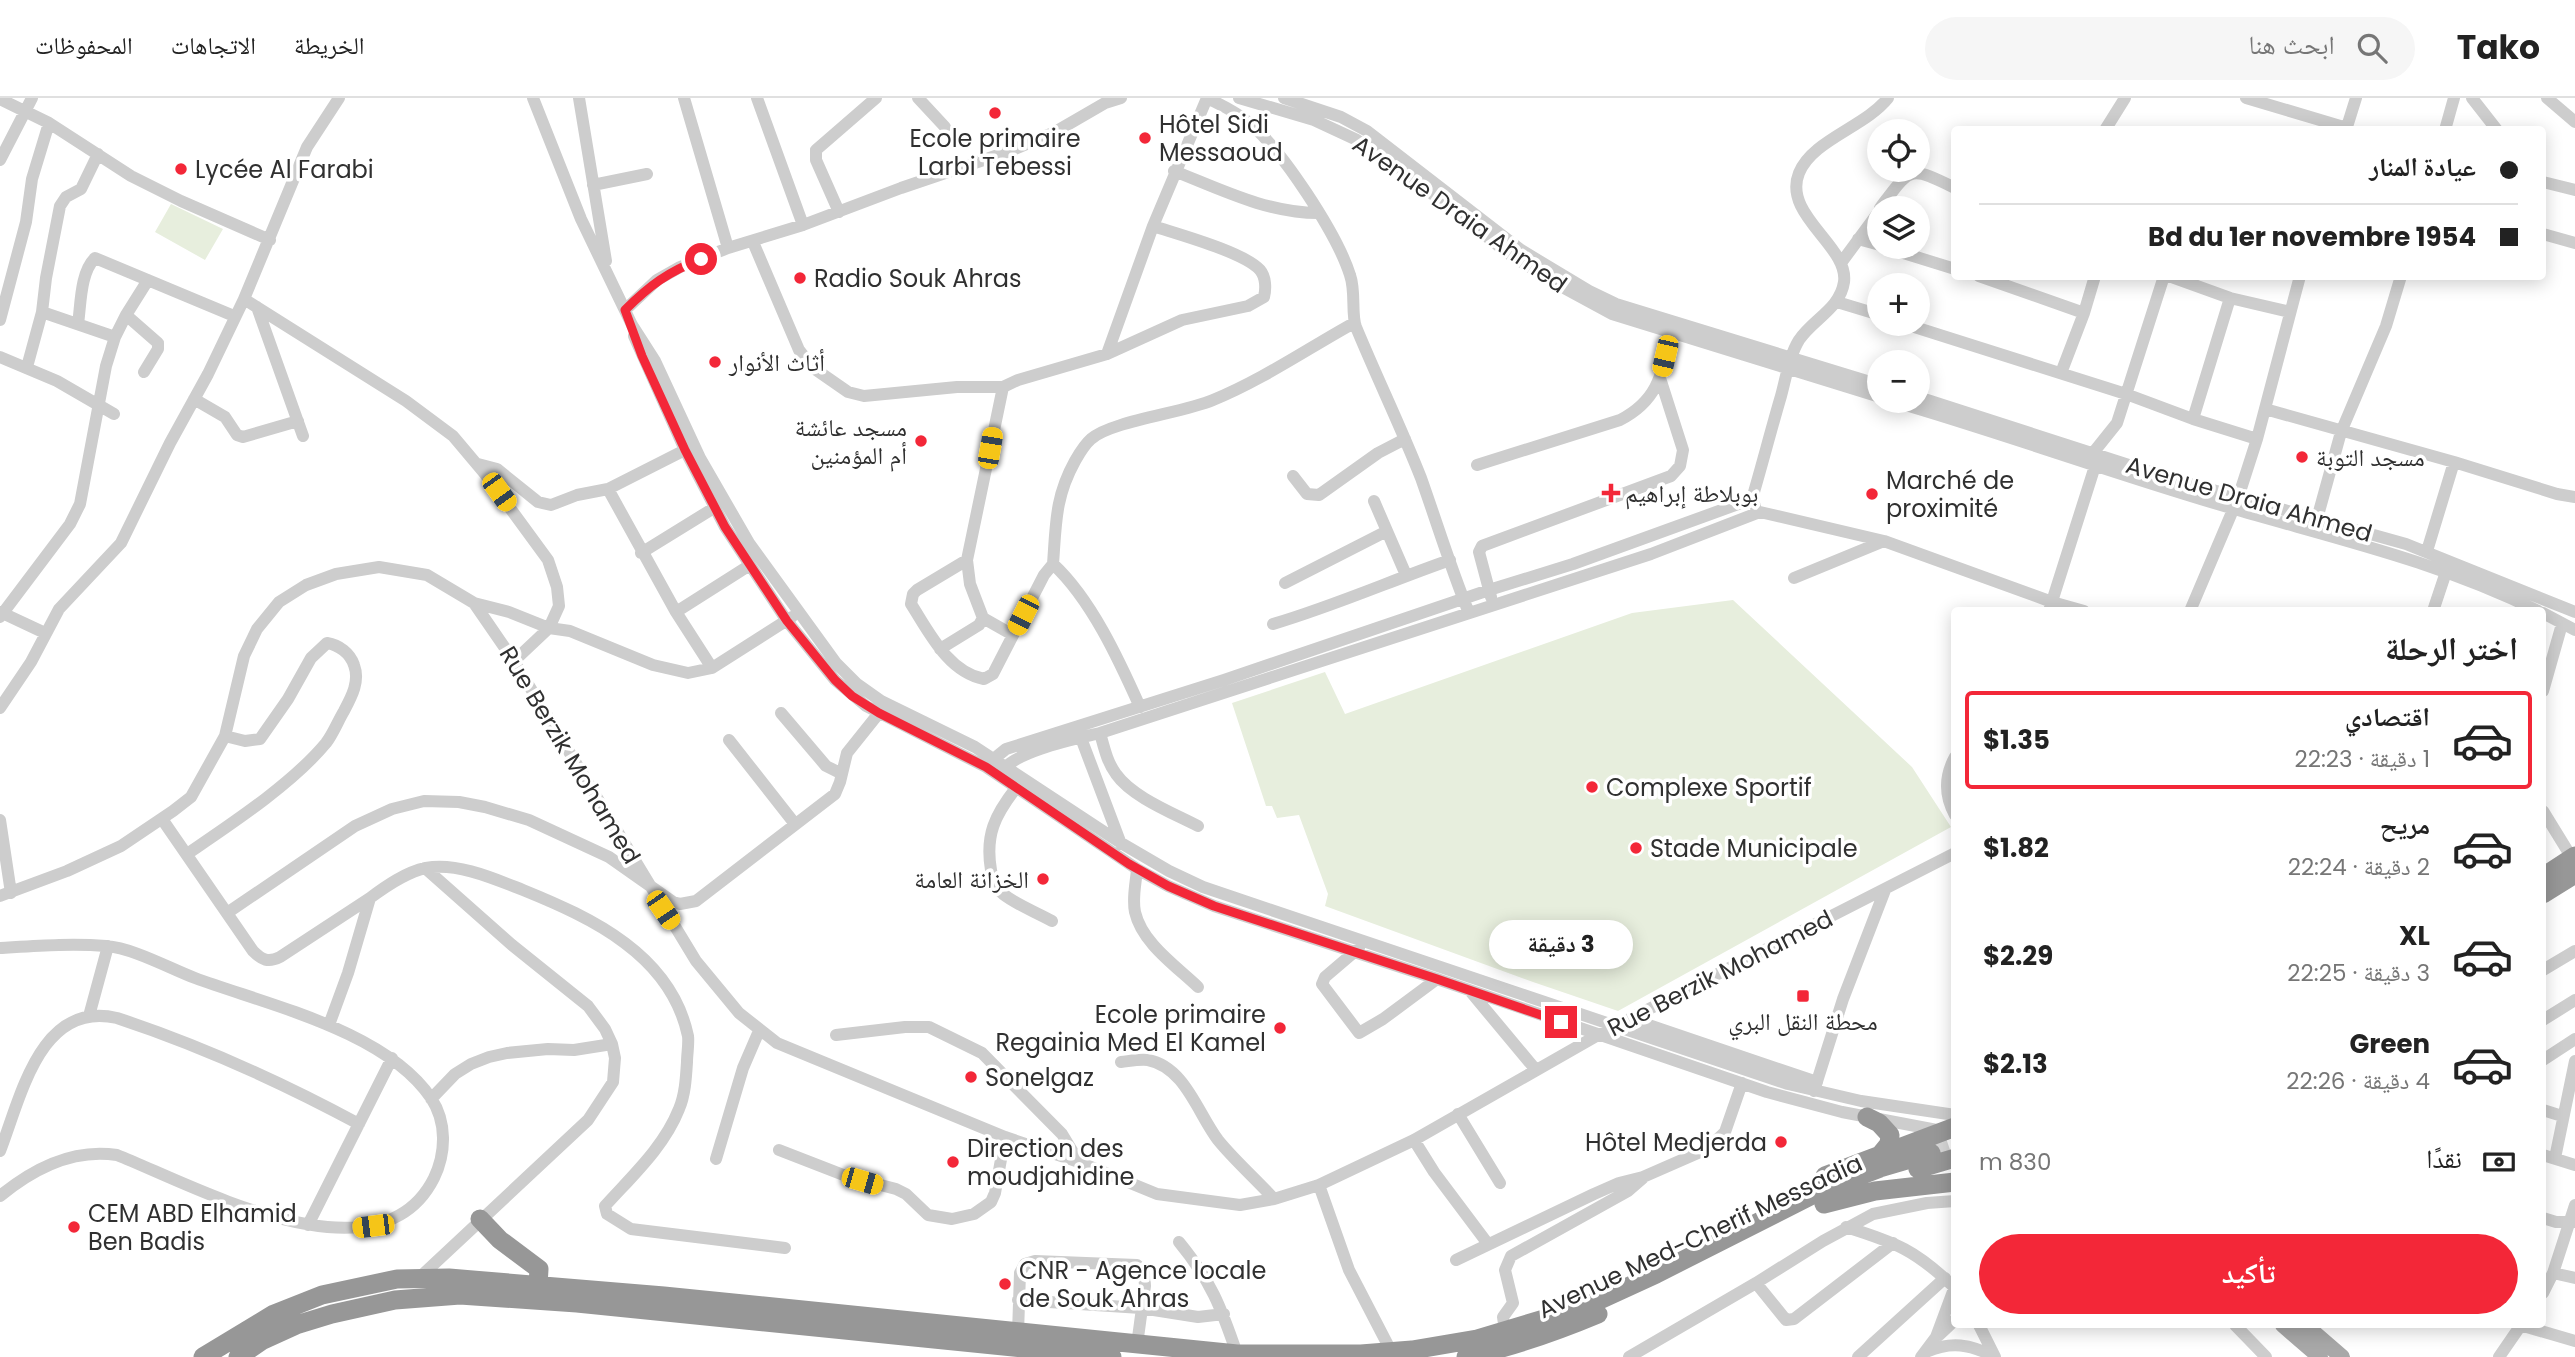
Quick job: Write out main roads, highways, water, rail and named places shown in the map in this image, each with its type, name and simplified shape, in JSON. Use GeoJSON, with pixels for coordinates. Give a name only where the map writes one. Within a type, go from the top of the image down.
{"type":"FeatureCollection","features":[{"type":"Feature","properties":{"kind":"highway"},"geometry":{"type":"LineString","coordinates":[[2546,876],[2574,863]]}},
{"type":"Feature","properties":{"kind":"highway"},"geometry":{"type":"LineString","coordinates":[[2546,891],[2574,863]]}},
{"type":"Feature","properties":{"kind":"highway"},"geometry":{"type":"LineString","coordinates":[[1867,1117],[1884,1128],[1889,1135],[1889,1144],[1880,1155]]}},
{"type":"Feature","properties":{"kind":"highway"},"geometry":{"type":"LineString","coordinates":[[1713,1244],[1763,1207],[1808,1183],[1951,1132]]}},
{"type":"Feature","properties":{"kind":"highway"},"geometry":{"type":"LineString","coordinates":[[203,1357],[248,1328],[301,1302],[372,1283],[419,1278],[449,1278],[664,1296],[1237,1354],[1351,1354],[1444,1346],[1584,1307],[1822,1190],[1880,1168],[1931,1153]]}},
{"type":"Feature","properties":{"kind":"highway","name":"Avenue Med-Cherif Messadia"},"geometry":{"type":"LineString","coordinates":[[1466,1357],[1548,1334],[1600,1313],[1644,1294],[1795,1216],[1870,1184],[1951,1159]]}},
{"type":"Feature","properties":{"kind":"highway"},"geometry":{"type":"LineString","coordinates":[[1824,1204],[1875,1191],[1951,1182]]}},
{"type":"Feature","properties":{"kind":"highway"},"geometry":{"type":"LineString","coordinates":[[480,1219],[508,1246],[539,1269],[538,1286]]}},
{"type":"Feature","properties":{"kind":"highway"},"geometry":{"type":"LineString","coordinates":[[238,1357],[263,1340],[332,1314],[395,1300],[460,1295],[577,1303],[1112,1357]]}},
{"type":"Feature","properties":{"kind":"main road"},"geometry":{"type":"LineString","coordinates":[[2286,1328],[2319,1357]]}},
{"type":"Feature","properties":{"kind":"main road"},"geometry":{"type":"LineString","coordinates":[[2308,1328],[2342,1357]]}},
{"type":"Feature","properties":{"kind":"tunnel"},"geometry":{"type":"LineString","coordinates":[[1931,1153],[1951,1146]]}},
{"type":"Feature","properties":{"kind":"place","name":"Ecole primaire Larbi Tebessi"},"geometry":{"type":"Point","coordinates":[995,113]}},
{"type":"Feature","properties":{"kind":"place","name":"Hôtel Sidi Messaoud"},"geometry":{"type":"Point","coordinates":[1145,138]}},
{"type":"Feature","properties":{"kind":"place","name":"Lycée Al Farabi"},"geometry":{"type":"Point","coordinates":[181,169]}},
{"type":"Feature","properties":{"kind":"place","name":"Radio Souk Ahras"},"geometry":{"type":"Point","coordinates":[800,278]}},
{"type":"Feature","properties":{"kind":"place","name":"أثاث الأنوار"},"geometry":{"type":"Point","coordinates":[715,362]}},
{"type":"Feature","properties":{"kind":"place","name":"مسجد عائشة أم المؤمنين"},"geometry":{"type":"Point","coordinates":[921,441]}},
{"type":"Feature","properties":{"kind":"place","name":"مسجد التوبة"},"geometry":{"type":"Point","coordinates":[2302,457]}},
{"type":"Feature","properties":{"kind":"place","name":"بوبلاطة إبراهيم"},"geometry":{"type":"Point","coordinates":[1611,493]}},
{"type":"Feature","properties":{"kind":"place","name":"Marché de proximité"},"geometry":{"type":"Point","coordinates":[1872,494]}},
{"type":"Feature","properties":{"kind":"place","name":"Complexe Sportif"},"geometry":{"type":"Point","coordinates":[1592,787]}},
{"type":"Feature","properties":{"kind":"place","name":"Stade Municipale"},"geometry":{"type":"Point","coordinates":[1636,848]}},
{"type":"Feature","properties":{"kind":"place","name":"الخزانة العامة"},"geometry":{"type":"Point","coordinates":[1043,879]}},
{"type":"Feature","properties":{"kind":"place","name":"محطة النقل البري"},"geometry":{"type":"Point","coordinates":[1803,996]}},
{"type":"Feature","properties":{"kind":"place","name":"Ecole primaire Regainia Med El Kamel"},"geometry":{"type":"Point","coordinates":[1280,1028]}},
{"type":"Feature","properties":{"kind":"place","name":"Sonelgaz"},"geometry":{"type":"Point","coordinates":[971,1077]}},
{"type":"Feature","properties":{"kind":"place","name":"Hôtel Medjerda"},"geometry":{"type":"Point","coordinates":[1781,1142]}},
{"type":"Feature","properties":{"kind":"place","name":"Direction des moudjahidine"},"geometry":{"type":"Point","coordinates":[953,1162]}},
{"type":"Feature","properties":{"kind":"place","name":"CEM ABD Elhamid Ben Badis"},"geometry":{"type":"Point","coordinates":[74,1227]}},
{"type":"Feature","properties":{"kind":"place","name":"CNR - Agence locale de Souk Ahras"},"geometry":{"type":"Point","coordinates":[1005,1284]}}]}
